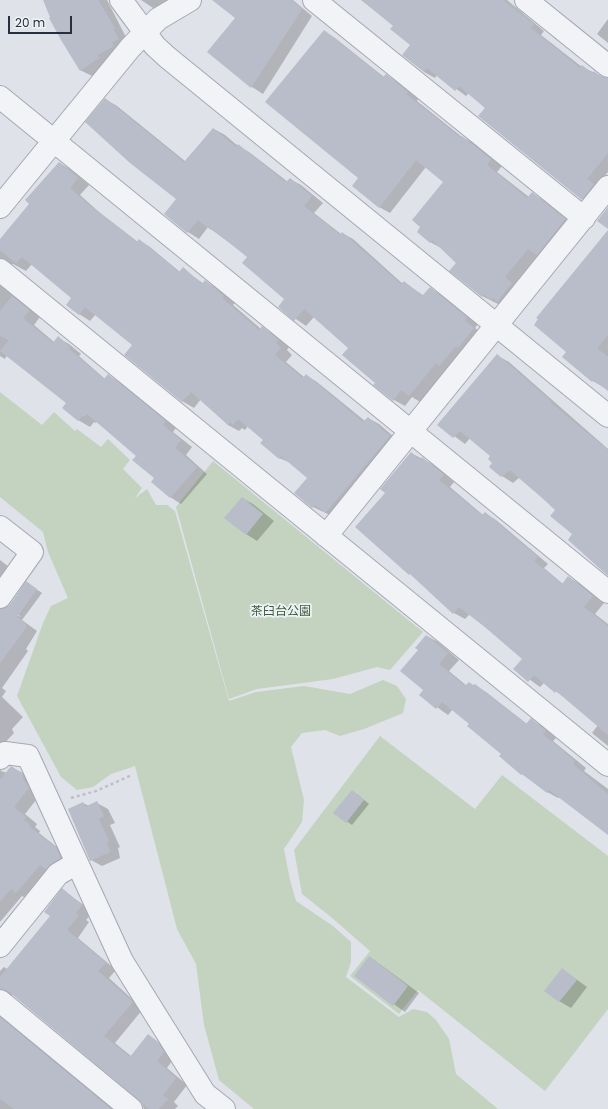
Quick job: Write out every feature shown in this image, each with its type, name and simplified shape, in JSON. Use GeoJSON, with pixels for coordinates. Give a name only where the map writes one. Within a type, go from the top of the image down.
{"type":"FeatureCollection","features":[{"type":"Feature","properties":{"kind":"street"},"geometry":{"type":"LineString","coordinates":[[121,0],[144,32],[167,57],[608,415]]}},
{"type":"Feature","properties":{"kind":"street"},"geometry":{"type":"LineString","coordinates":[[0,207],[122,56],[144,32],[158,19],[190,0]]}},
{"type":"Feature","properties":{"kind":"street"},"geometry":{"type":"LineString","coordinates":[[314,0],[584,218]]}},
{"type":"Feature","properties":{"kind":"street"},"geometry":{"type":"LineString","coordinates":[[526,0],[608,66]]}},
{"type":"Feature","properties":{"kind":"street"},"geometry":{"type":"LineString","coordinates":[[0,98],[409,432],[608,592]]}},
{"type":"Feature","properties":{"kind":"street"},"geometry":{"type":"LineString","coordinates":[[326,536],[608,188]]}},
{"type":"Feature","properties":{"kind":"street"},"geometry":{"type":"LineString","coordinates":[[0,270],[608,765]]}},
{"type":"Feature","properties":{"kind":"street"},"geometry":{"type":"LineString","coordinates":[[0,527],[32,552],[0,597]]}},
{"type":"Feature","properties":{"kind":"street"},"geometry":{"type":"LineString","coordinates":[[0,758],[5,752],[28,756],[122,961],[199,1102],[224,1109]]}},
{"type":"Feature","properties":{"kind":"street"},"geometry":{"type":"LineString","coordinates":[[0,946],[58,874],[77,863]]}},
{"type":"Feature","properties":{"kind":"street"},"geometry":{"type":"LineString","coordinates":[[0,1001],[131,1109]]}},
{"type":"Feature","properties":{"kind":"path"},"geometry":{"type":"LineString","coordinates":[[79,795],[96,791],[132,775]]}},
{"type":"Feature","properties":{"kind":"green space"},"geometry":{"type":"Polygon","coordinates":[[[0,392],[42,425],[54,412],[75,431],[77,429],[101,447],[108,439],[130,460],[123,469],[142,488],[135,498],[147,489],[156,505],[167,505],[175,511],[229,701],[256,692],[304,686],[350,694],[383,680],[397,686],[406,699],[403,713],[364,729],[340,736],[325,730],[302,733],[291,747],[304,800],[302,822],[284,849],[290,880],[296,901],[333,926],[351,942],[351,962],[346,977],[399,1017],[413,1009],[427,1012],[436,1020],[449,1039],[456,1074],[498,1109],[254,1109],[219,1080],[204,1025],[196,964],[177,929],[135,766],[111,774],[93,787],[77,790],[61,777],[17,696],[43,623],[51,606],[68,598],[48,552],[43,532],[0,497],[0,392]]]}},
{"type":"Feature","properties":{"kind":"green space","name":"茶臼台公園"},"geometry":{"type":"Polygon","coordinates":[[[213,461],[423,632],[390,670],[377,667],[333,679],[257,689],[229,699],[176,507],[213,461]]]}},
{"type":"Feature","properties":{"kind":"green space"},"geometry":{"type":"Polygon","coordinates":[[[380,736],[475,809],[502,775],[608,856],[608,1009],[545,1091],[418,990],[399,1014],[350,976],[370,951],[302,894],[294,850],[380,736]]]}},
{"type":"Feature","properties":{"kind":"building"},"geometry":{"type":"Polygon","coordinates":[[[43,0],[98,0],[115,28],[113,29],[119,39],[112,42],[114,46],[98,55],[99,58],[80,71],[49,18],[50,17],[43,0]]]}},
{"type":"Feature","properties":{"kind":"building"},"geometry":{"type":"Polygon","coordinates":[[[212,0],[291,0],[302,9],[251,88],[207,52],[235,18],[212,0]]]}},
{"type":"Feature","properties":{"kind":"building"},"geometry":{"type":"Polygon","coordinates":[[[362,0],[503,0],[534,24],[531,28],[580,68],[582,65],[592,73],[594,71],[600,76],[608,78],[608,153],[587,179],[594,184],[582,200],[478,116],[485,108],[459,86],[455,91],[427,68],[424,72],[402,55],[410,45],[390,29],[393,26],[362,0]]]}},
{"type":"Feature","properties":{"kind":"building"},"geometry":{"type":"Polygon","coordinates":[[[324,30],[383,77],[386,74],[408,92],[406,94],[461,138],[462,136],[491,159],[487,165],[527,198],[532,192],[565,219],[537,255],[528,249],[505,277],[512,283],[497,302],[493,298],[491,300],[483,294],[482,297],[449,271],[456,263],[432,240],[430,243],[417,232],[420,227],[412,220],[443,182],[416,160],[379,208],[352,186],[358,178],[265,102],[324,30]]]}},
{"type":"Feature","properties":{"kind":"building"},"geometry":{"type":"Polygon","coordinates":[[[105,98],[184,162],[213,128],[236,147],[238,144],[284,181],[287,181],[290,178],[312,196],[304,206],[340,235],[342,232],[401,284],[404,281],[422,296],[430,287],[467,317],[465,321],[474,328],[458,348],[456,346],[439,366],[436,363],[409,396],[401,390],[393,401],[373,385],[375,383],[342,355],[348,348],[304,309],[294,321],[278,307],[284,299],[242,263],[247,257],[212,229],[211,230],[198,220],[187,233],[164,214],[176,199],[130,163],[85,122],[105,98]]]}},
{"type":"Feature","properties":{"kind":"building"},"geometry":{"type":"Polygon","coordinates":[[[59,162],[78,178],[70,188],[88,204],[137,242],[139,239],[179,272],[183,267],[202,284],[205,280],[224,296],[222,298],[259,330],[262,326],[279,340],[276,343],[281,348],[275,355],[303,378],[306,374],[363,422],[368,417],[390,436],[326,512],[315,505],[312,508],[294,493],[307,478],[281,456],[279,459],[260,443],[263,440],[238,419],[233,425],[230,422],[228,425],[191,392],[182,402],[124,355],[132,345],[85,307],[79,315],[66,305],[71,298],[22,257],[16,263],[0,250],[0,239],[29,204],[25,200],[59,162]]]}},
{"type":"Feature","properties":{"kind":"building"},"geometry":{"type":"Polygon","coordinates":[[[608,207],[608,229],[597,221],[608,207]]]}},
{"type":"Feature","properties":{"kind":"building"},"geometry":{"type":"Polygon","coordinates":[[[608,230],[608,335],[597,348],[608,357],[608,391],[594,380],[592,382],[562,357],[566,352],[534,325],[538,319],[536,318],[608,230]]]}},
{"type":"Feature","properties":{"kind":"building"},"geometry":{"type":"Polygon","coordinates":[[[12,296],[30,310],[23,318],[53,343],[58,336],[70,347],[69,349],[104,379],[108,374],[166,421],[163,425],[181,440],[175,448],[197,467],[170,498],[151,482],[154,478],[132,460],[136,456],[87,414],[84,417],[82,416],[78,421],[62,408],[66,403],[0,351],[9,340],[0,336],[0,311],[12,296]]]}},
{"type":"Feature","properties":{"kind":"building"},"geometry":{"type":"Polygon","coordinates":[[[497,354],[551,401],[550,402],[608,450],[608,576],[568,540],[572,534],[550,516],[555,510],[541,497],[510,470],[501,477],[489,467],[492,463],[488,459],[490,456],[460,431],[453,438],[437,425],[497,354]]]}},
{"type":"Feature","properties":{"kind":"building"},"geometry":{"type":"Polygon","coordinates":[[[411,452],[420,460],[422,457],[444,475],[439,480],[482,515],[485,512],[538,557],[534,561],[562,584],[568,576],[593,596],[584,607],[608,626],[608,735],[556,691],[555,693],[534,675],[528,682],[513,669],[522,659],[459,607],[453,614],[410,574],[409,575],[355,527],[385,493],[380,489],[411,452]]]}},
{"type":"Feature","properties":{"kind":"building"},"geometry":{"type":"Polygon","coordinates":[[[242,497],[263,514],[246,535],[224,518],[242,497]]]}},
{"type":"Feature","properties":{"kind":"building"},"geometry":{"type":"Polygon","coordinates":[[[26,581],[37,589],[17,617],[26,624],[26,628],[0,663],[0,609],[10,605],[26,581]]]}},
{"type":"Feature","properties":{"kind":"building"},"geometry":{"type":"Polygon","coordinates":[[[426,635],[448,653],[439,664],[465,686],[469,682],[473,685],[475,684],[526,724],[531,718],[546,731],[543,734],[575,761],[573,764],[608,794],[608,835],[549,790],[547,793],[522,774],[521,775],[499,756],[501,754],[467,726],[469,724],[442,702],[436,709],[419,695],[423,690],[400,671],[418,650],[415,648],[426,635]]]}},
{"type":"Feature","properties":{"kind":"building"},"geometry":{"type":"Polygon","coordinates":[[[11,766],[23,774],[23,779],[29,788],[14,807],[26,817],[24,820],[30,824],[29,826],[56,848],[61,858],[46,869],[40,865],[16,893],[11,889],[0,902],[0,780],[11,766]]]}},
{"type":"Feature","properties":{"kind":"building"},"geometry":{"type":"Polygon","coordinates":[[[352,790],[364,800],[346,823],[333,813],[352,790]]]}},
{"type":"Feature","properties":{"kind":"building"},"geometry":{"type":"Polygon","coordinates":[[[97,801],[104,816],[99,819],[109,841],[107,842],[110,852],[90,861],[68,809],[83,802],[85,807],[97,801]]]}},
{"type":"Feature","properties":{"kind":"building"},"geometry":{"type":"Polygon","coordinates":[[[62,888],[82,905],[76,913],[79,915],[67,930],[106,963],[98,971],[133,1002],[104,1036],[130,1057],[148,1034],[158,1042],[164,1052],[157,1061],[176,1078],[163,1095],[168,1099],[159,1109],[149,1109],[8,991],[0,989],[0,977],[50,916],[44,912],[62,888]]]}},
{"type":"Feature","properties":{"kind":"building"},"geometry":{"type":"Polygon","coordinates":[[[369,956],[408,986],[393,1006],[354,976],[369,956]]]}},
{"type":"Feature","properties":{"kind":"building"},"geometry":{"type":"Polygon","coordinates":[[[562,968],[577,980],[559,1002],[544,991],[562,968]]]}},
{"type":"Feature","properties":{"kind":"building"},"geometry":{"type":"Polygon","coordinates":[[[0,1017],[111,1109],[14,1109],[0,1099],[0,1017]]]}}]}
